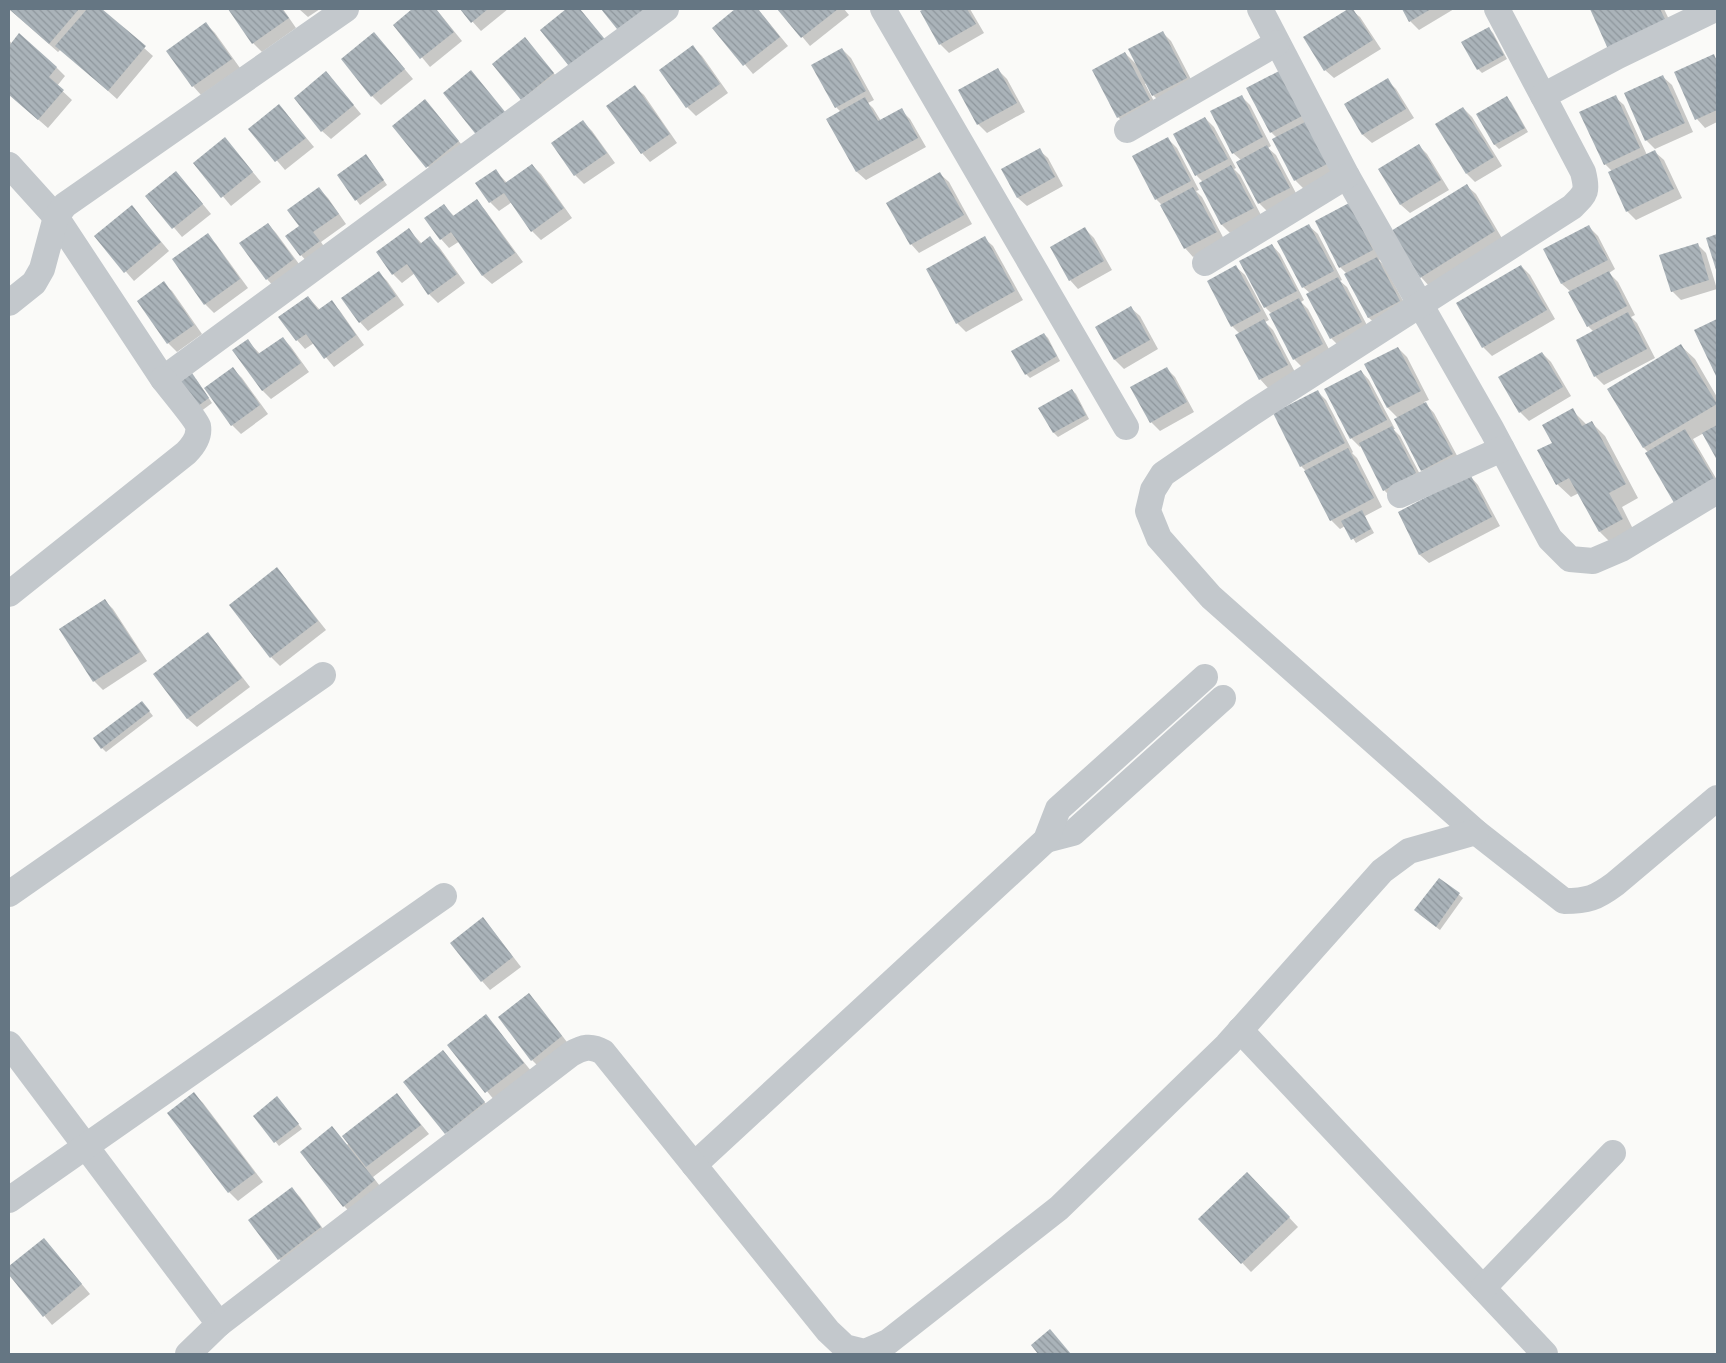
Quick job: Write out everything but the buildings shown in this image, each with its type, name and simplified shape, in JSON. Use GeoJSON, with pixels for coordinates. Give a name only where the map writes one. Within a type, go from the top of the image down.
{"type":"FeatureCollection","features":[{"type":"Feature","properties":{"kind":"street"},"geometry":{"type":"LineString","coordinates":[[9,303],[34,283],[42,269],[56,217],[65,205],[346,9]]}},
{"type":"Feature","properties":{"kind":"street"},"geometry":{"type":"LineString","coordinates":[[163,379],[666,9]]}},
{"type":"Feature","properties":{"kind":"street"},"geometry":{"type":"LineString","coordinates":[[883,9],[1126,427]]}},
{"type":"Feature","properties":{"kind":"street"},"geometry":{"type":"LineString","coordinates":[[1260,9],[1347,176],[1502,449],[1550,539],[1570,559],[1593,561],[1621,549],[1717,490]]}},
{"type":"Feature","properties":{"kind":"street"},"geometry":{"type":"LineString","coordinates":[[1497,9],[1583,172],[1586,183],[1585,194],[1572,207],[1252,413],[1163,474],[1153,490],[1148,510],[1159,538],[1211,597],[1472,833],[1564,901],[1580,901],[1597,896],[1615,884],[1717,798]]}},
{"type":"Feature","properties":{"kind":"street"},"geometry":{"type":"LineString","coordinates":[[1543,96],[1618,56],[1715,9]]}},
{"type":"Feature","properties":{"kind":"street"},"geometry":{"type":"LineString","coordinates":[[1127,130],[1278,43]]}},
{"type":"Feature","properties":{"kind":"street"},"geometry":{"type":"LineString","coordinates":[[9,165],[56,217],[163,379],[198,425],[198,436],[194,445],[186,453],[9,594]]}},
{"type":"Feature","properties":{"kind":"street"},"geometry":{"type":"LineString","coordinates":[[1205,263],[1347,176]]}},
{"type":"Feature","properties":{"kind":"street"},"geometry":{"type":"LineString","coordinates":[[1400,495],[1502,449]]}},
{"type":"Feature","properties":{"kind":"street"},"geometry":{"type":"LineString","coordinates":[[9,894],[323,676]]}},
{"type":"Feature","properties":{"kind":"street"},"geometry":{"type":"LineString","coordinates":[[694,1165],[1046,840],[1058,809],[1205,676]]}},
{"type":"Feature","properties":{"kind":"street"},"geometry":{"type":"LineString","coordinates":[[1046,840],[1073,833],[1222,698]]}},
{"type":"Feature","properties":{"kind":"street"},"geometry":{"type":"LineString","coordinates":[[188,1354],[219,1324],[571,1054],[582,1048],[594,1046],[603,1052],[828,1331],[845,1347],[865,1352],[893,1348],[1059,1208],[1227,1045],[1382,871],[1409,851],[1472,833]]}},
{"type":"Feature","properties":{"kind":"street"},"geometry":{"type":"LineString","coordinates":[[9,1200],[444,896]]}},
{"type":"Feature","properties":{"kind":"street"},"geometry":{"type":"LineString","coordinates":[[1240,1030],[1545,1354]]}},
{"type":"Feature","properties":{"kind":"street"},"geometry":{"type":"LineString","coordinates":[[9,1044],[219,1324]]}},
{"type":"Feature","properties":{"kind":"street"},"geometry":{"type":"LineString","coordinates":[[1483,1288],[1613,1153]]}}]}
